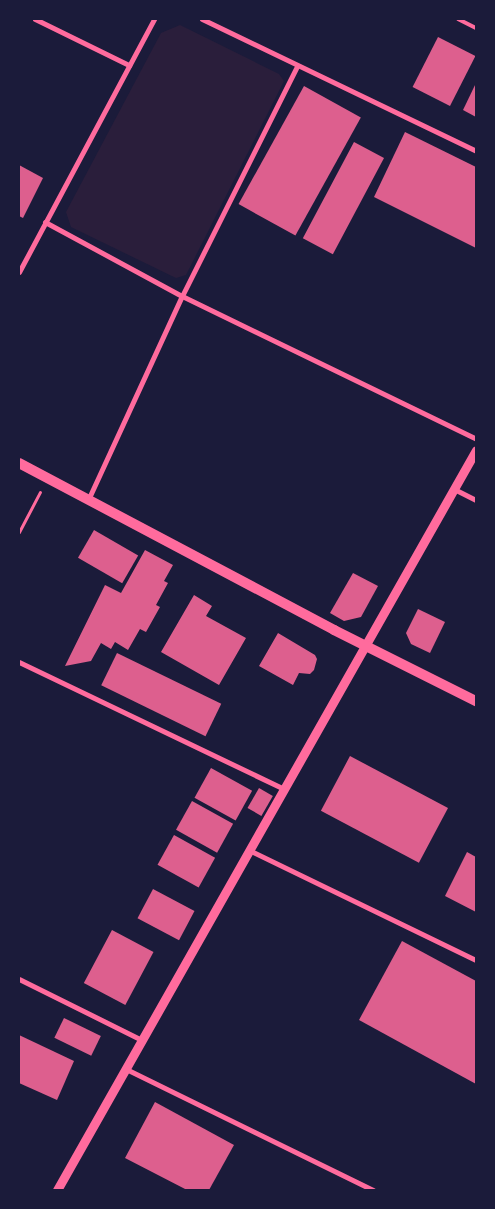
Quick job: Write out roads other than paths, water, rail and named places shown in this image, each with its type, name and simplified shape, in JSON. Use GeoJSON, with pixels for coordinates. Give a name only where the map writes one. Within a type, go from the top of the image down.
{"type":"FeatureCollection","features":[{"type":"Feature","properties":{"kind":"main road"},"geometry":{"type":"LineString","coordinates":[[19,463],[365,646],[476,701]]}},
{"type":"Feature","properties":{"kind":"street"},"geometry":{"type":"LineString","coordinates":[[35,19],[129,66]]}},
{"type":"Feature","properties":{"kind":"street"},"geometry":{"type":"LineString","coordinates":[[19,272],[154,19]]}},
{"type":"Feature","properties":{"kind":"street"},"geometry":{"type":"LineString","coordinates":[[202,19],[476,152]]}},
{"type":"Feature","properties":{"kind":"street"},"geometry":{"type":"LineString","coordinates":[[87,500],[182,296],[297,66]]}},
{"type":"Feature","properties":{"kind":"street"},"geometry":{"type":"LineString","coordinates":[[45,222],[182,296],[476,439]]}},
{"type":"Feature","properties":{"kind":"street"},"geometry":{"type":"LineString","coordinates":[[57,1190],[476,450]]}},
{"type":"Feature","properties":{"kind":"street"},"geometry":{"type":"LineString","coordinates":[[454,489],[476,500]]}},
{"type":"Feature","properties":{"kind":"street"},"geometry":{"type":"LineString","coordinates":[[19,662],[284,789]]}},
{"type":"Feature","properties":{"kind":"street"},"geometry":{"type":"LineString","coordinates":[[249,850],[476,960]]}},
{"type":"Feature","properties":{"kind":"street"},"geometry":{"type":"LineString","coordinates":[[19,980],[142,1040]]}},
{"type":"Feature","properties":{"kind":"street"},"geometry":{"type":"LineString","coordinates":[[126,1069],[373,1190]]}},
{"type":"Feature","properties":{"kind":"lane"},"geometry":{"type":"LineString","coordinates":[[458,19],[476,28]]}}]}
